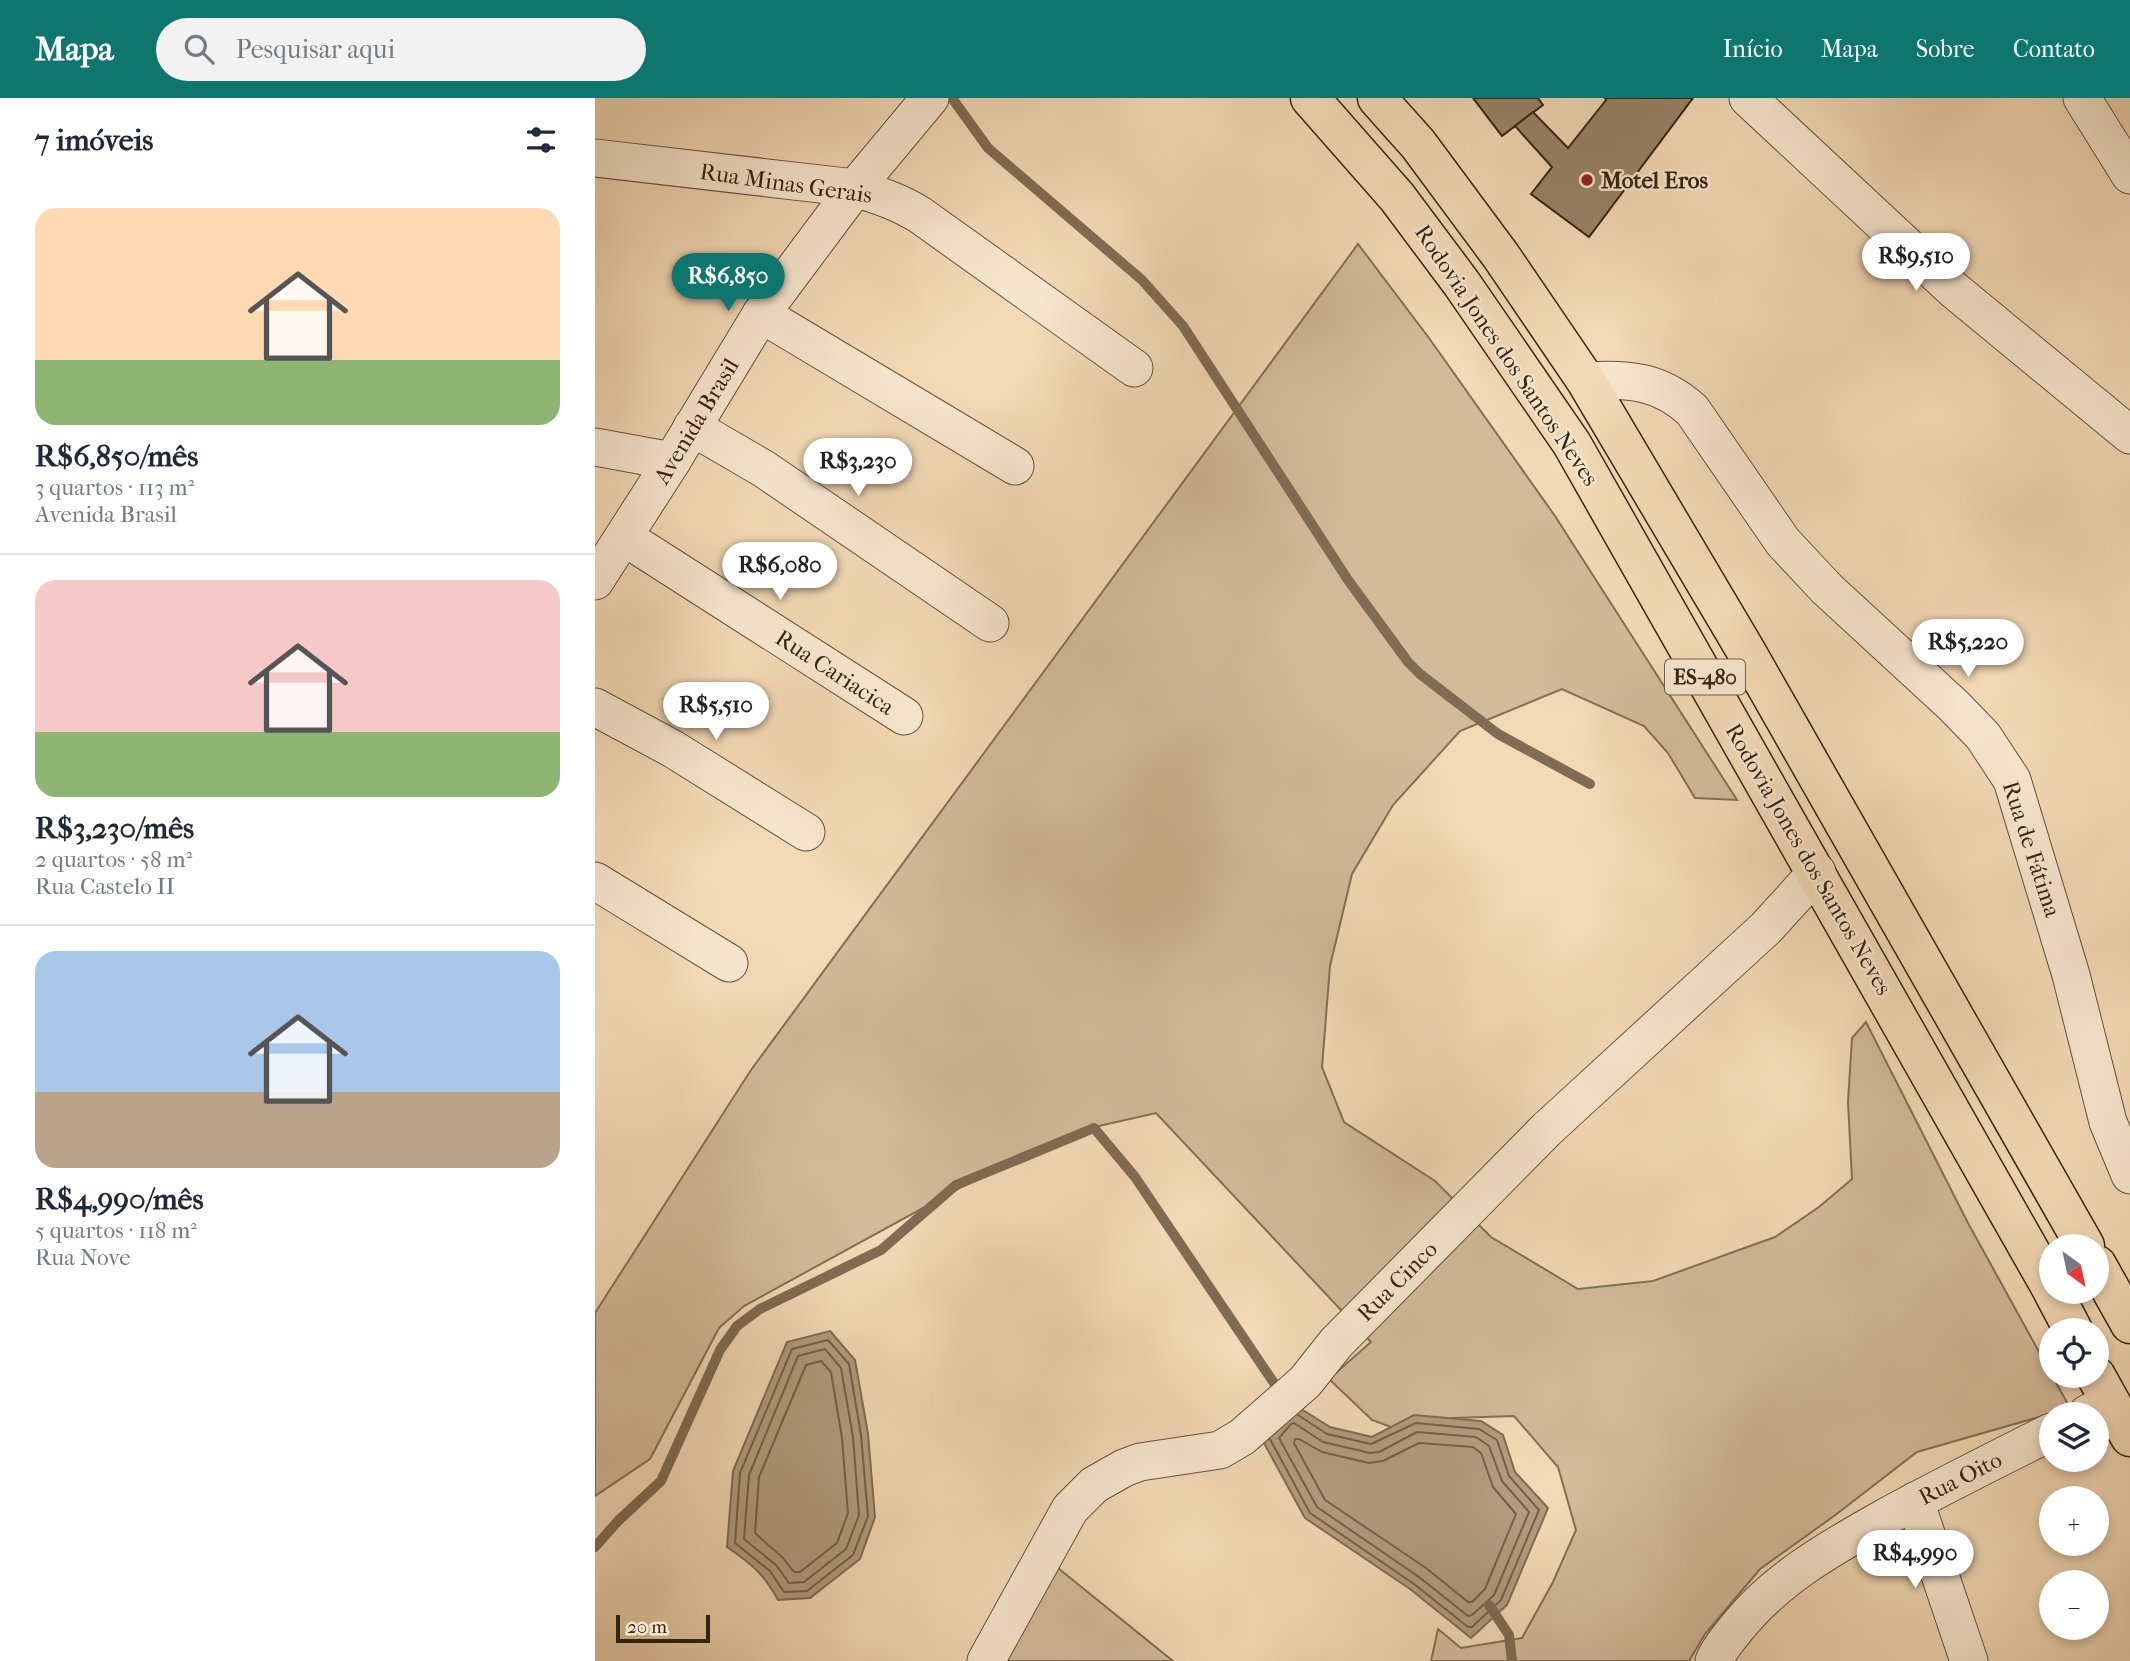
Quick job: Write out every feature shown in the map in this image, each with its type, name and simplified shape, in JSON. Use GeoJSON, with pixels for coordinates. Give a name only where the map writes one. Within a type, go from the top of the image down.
{"type":"FeatureCollection","features":[{"type":"Feature","properties":{"kind":"main road","name":"Rodovia Jones dos Santos Neves"},"geometry":{"type":"LineString","coordinates":[[1310,98],[1405,208],[1462,284],[1572,444],[2039,1267]]}},
{"type":"Feature","properties":{"kind":"main road","name":"Rodovia Jones dos Santos Neves"},"geometry":{"type":"LineString","coordinates":[[1377,98],[1418,144],[1493,245],[1586,381],[1753,663],[2078,1234]]}},
{"type":"Feature","properties":{"kind":"main road"},"geometry":{"type":"LineString","coordinates":[[2109,1286],[2130,1324]]}},
{"type":"Feature","properties":{"kind":"main road"},"geometry":{"type":"LineString","coordinates":[[2098,1397],[2130,1437]]}},
{"type":"Feature","properties":{"kind":"street","name":"Avenida Brasil"},"geometry":{"type":"LineString","coordinates":[[595,580],[672,461],[761,314],[855,188],[930,98]]}},
{"type":"Feature","properties":{"kind":"street"},"geometry":{"type":"LineString","coordinates":[[1748,98],[1954,290],[2130,435]]}},
{"type":"Feature","properties":{"kind":"street"},"geometry":{"type":"LineString","coordinates":[[2082,98],[2130,175]]}},
{"type":"Feature","properties":{"kind":"street","name":"Rua Minas Gerais"},"geometry":{"type":"LineString","coordinates":[[595,158],[855,188],[902,204],[1133,368]]}},
{"type":"Feature","properties":{"kind":"street"},"geometry":{"type":"LineString","coordinates":[[761,314],[1015,466]]}},
{"type":"Feature","properties":{"kind":"street","name":"Rua de Fátima"},"geometry":{"type":"LineString","coordinates":[[1586,381],[1619,378],[1648,384],[1672,393],[1692,410],[1783,542],[1827,589],[1954,706],[1999,758],[2012,780],[2037,856],[2071,975],[2108,1122],[2130,1175]]}},
{"type":"Feature","properties":{"kind":"street"},"geometry":{"type":"LineString","coordinates":[[692,427],[764,469],[990,622]]}},
{"type":"Feature","properties":{"kind":"street"},"geometry":{"type":"LineString","coordinates":[[595,447],[672,461]]}},
{"type":"Feature","properties":{"kind":"street","name":"Rua Cariacica"},"geometry":{"type":"LineString","coordinates":[[624,537],[904,716]]}},
{"type":"Feature","properties":{"kind":"street"},"geometry":{"type":"LineString","coordinates":[[595,707],[685,757],[806,832]]}},
{"type":"Feature","properties":{"kind":"street","name":"Rua Cinco"},"geometry":{"type":"LineString","coordinates":[[986,1661],[1070,1509],[1094,1485],[1140,1462],[1220,1450],[1242,1437],[1305,1382],[1336,1343],[1546,1129],[1766,928],[1817,872]]}},
{"type":"Feature","properties":{"kind":"street"},"geometry":{"type":"LineString","coordinates":[[595,881],[729,963]]}},
{"type":"Feature","properties":{"kind":"street","name":"Rua Oito"},"geometry":{"type":"LineString","coordinates":[[1714,1661],[1753,1607],[1781,1582],[1848,1538],[2039,1438]]}},
{"type":"Feature","properties":{"kind":"street"},"geometry":{"type":"LineString","coordinates":[[1915,1501],[1969,1661]]}},
{"type":"Feature","properties":{"kind":"shaded area"},"geometry":{"type":"Polygon","coordinates":[[[1358,244],[1429,338],[1555,516],[1737,800],[1695,798],[1668,753],[1644,726],[1562,689],[1460,731],[1393,805],[1352,874],[1330,966],[1322,1067],[1344,1122],[1435,1181],[1491,1237],[1578,1289],[1653,1281],[1775,1237],[1819,1207],[1852,1179],[1848,1102],[1852,1038],[1866,1022],[1968,1223],[2039,1352],[2039,1388],[2059,1388],[2067,1402],[2039,1402],[2039,1417],[1917,1452],[1760,1569],[1705,1634],[1689,1661],[1431,1661],[1438,1629],[1461,1648],[1522,1638],[1553,1582],[1576,1530],[1558,1467],[1514,1416],[1453,1418],[1396,1429],[1372,1420],[1329,1379],[1371,1342],[1156,1113],[1090,1128],[987,1173],[744,1306],[719,1328],[650,1459],[595,1496],[595,1313],[751,1070],[1358,244]]]}},
{"type":"Feature","properties":{"kind":"shaded area"},"geometry":{"type":"Polygon","coordinates":[[[1048,1560],[1173,1661],[972,1661],[1048,1560]]]}},
{"type":"Feature","properties":{"kind":"water"},"geometry":{"type":"Polygon","coordinates":[[[830,1331],[855,1360],[868,1434],[875,1517],[860,1559],[810,1598],[778,1600],[757,1570],[727,1547],[733,1471],[787,1342],[830,1331]]]}},
{"type":"Feature","properties":{"kind":"water"},"geometry":{"type":"Polygon","coordinates":[[[1290,1402],[1330,1427],[1372,1437],[1414,1415],[1481,1421],[1503,1435],[1515,1472],[1548,1508],[1507,1605],[1471,1638],[1410,1589],[1305,1518],[1259,1434],[1290,1402]]]}},
{"type":"Feature","properties":{"kind":"building"},"geometry":{"type":"Polygon","coordinates":[[[1473,98],[1538,98],[1543,105],[1502,136],[1473,98]]]}},
{"type":"Feature","properties":{"kind":"building","name":"Motel Eros"},"geometry":{"type":"Polygon","coordinates":[[[1605,98],[1693,98],[1589,237],[1531,194],[1552,167],[1515,126],[1533,112],[1568,148],[1605,98]]]}},
{"type":"Feature","properties":{"kind":"waterway"},"geometry":{"type":"LineString","coordinates":[[952,98],[988,148],[1142,280],[1183,326],[1348,580],[1408,662],[1498,734],[1590,784]]}},
{"type":"Feature","properties":{"kind":"waterway"},"geometry":{"type":"LineString","coordinates":[[595,1547],[618,1521],[661,1481],[720,1350],[737,1326],[760,1309],[881,1250],[956,1185],[1094,1128],[1135,1177],[1282,1395]]}},
{"type":"Feature","properties":{"kind":"waterway"},"geometry":{"type":"LineString","coordinates":[[1489,1605],[1509,1635],[1512,1661]]}},
{"type":"Feature","properties":{"kind":"place","name":"Motel Eros"},"geometry":{"type":"Point","coordinates":[1587,180]}}]}
